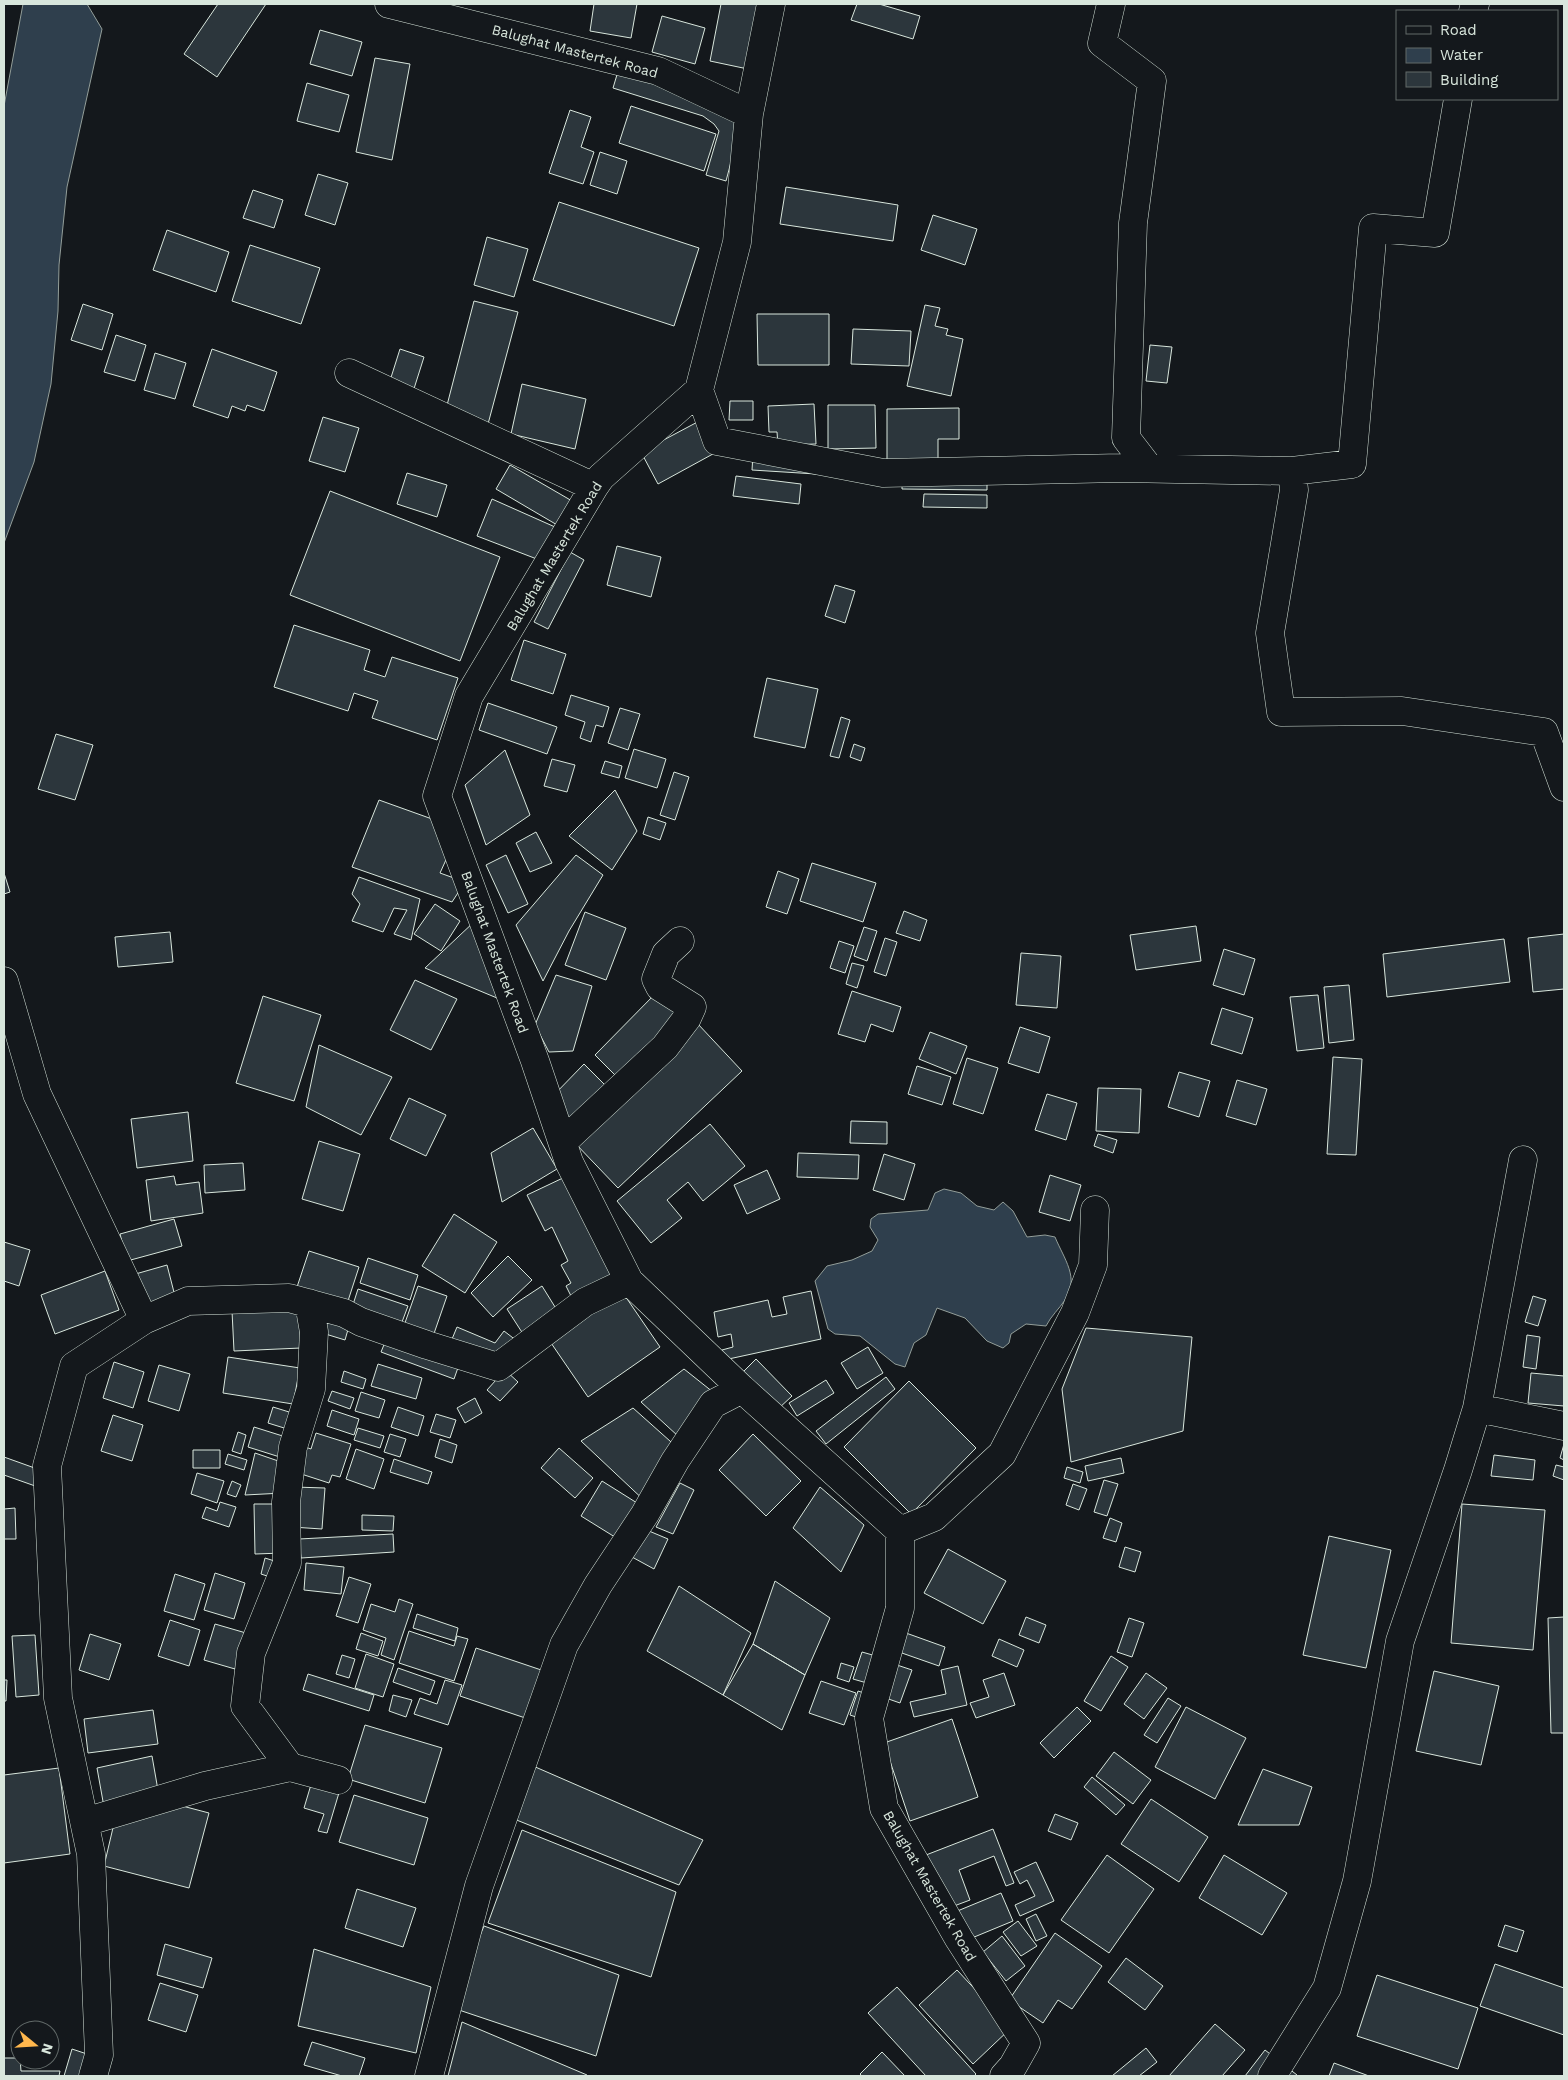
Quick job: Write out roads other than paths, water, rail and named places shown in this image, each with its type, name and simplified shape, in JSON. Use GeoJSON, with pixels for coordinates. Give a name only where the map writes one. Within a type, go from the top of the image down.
{"type":"FeatureCollection","features":[{"type":"Feature","properties":{"kind":"street","name":"Balughat Mastertek Road"},"geometry":{"type":"LineString","coordinates":[[389,4],[658,71],[749,114]]}},
{"type":"Feature","properties":{"kind":"street"},"geometry":{"type":"LineString","coordinates":[[771,4],[749,114],[737,242],[698,390],[717,441],[883,473],[1149,468],[1292,471],[1352,464],[1373,228],[1434,233],[1458,100]]}},
{"type":"Feature","properties":{"kind":"street"},"geometry":{"type":"LineString","coordinates":[[1111,4],[1102,43],[1152,81],[1133,223],[1126,438],[1149,468]]}},
{"type":"Feature","properties":{"kind":"street"},"geometry":{"type":"LineString","coordinates":[[349,373],[594,487]]}},
{"type":"Feature","properties":{"kind":"street","name":"Balughat Mastertek Road"},"geometry":{"type":"LineString","coordinates":[[698,390],[601,477],[594,487],[469,696],[437,796],[535,1061],[569,1162],[629,1282],[742,1389],[900,1530],[900,1608],[869,1718],[884,1808],[960,1939],[1026,2043],[1013,2066],[1004,2076]]}},
{"type":"Feature","properties":{"kind":"street"},"geometry":{"type":"LineString","coordinates":[[1292,471],[1294,490],[1270,633],[1281,712],[1402,711],[1544,732],[1564,787]]}},
{"type":"Feature","properties":{"kind":"street"},"geometry":{"type":"LineString","coordinates":[[563,1142],[665,1047],[687,1018],[692,1007],[660,987],[656,979],[666,954],[680,941]]}},
{"type":"Feature","properties":{"kind":"street"},"geometry":{"type":"LineString","coordinates":[[4,981],[37,1094],[144,1320]]}},
{"type":"Feature","properties":{"kind":"street"},"geometry":{"type":"LineString","coordinates":[[1272,2076],[1327,1988],[1357,1881],[1400,1641],[1477,1408],[1523,1160]]}},
{"type":"Feature","properties":{"kind":"street"},"geometry":{"type":"LineString","coordinates":[[900,1530],[934,1517],[1002,1454],[1074,1313],[1092,1265],[1095,1210]]}},
{"type":"Feature","properties":{"kind":"street"},"geometry":{"type":"LineString","coordinates":[[93,2076],[99,2055],[91,1854],[58,1698],[47,1466],[74,1366],[144,1320],[188,1301],[289,1298],[344,1313],[361,1322],[498,1367],[585,1302],[629,1282]]}},
{"type":"Feature","properties":{"kind":"street"},"geometry":{"type":"LineString","coordinates":[[290,1767],[245,1706],[251,1653],[287,1563],[286,1502],[292,1456],[311,1389],[314,1332],[309,1303]]}},
{"type":"Feature","properties":{"kind":"street"},"geometry":{"type":"LineString","coordinates":[[429,2076],[478,1886],[564,1645],[598,1585],[645,1514],[675,1461],[713,1404],[742,1389]]}},
{"type":"Feature","properties":{"kind":"street"},"geometry":{"type":"LineString","coordinates":[[1477,1408],[1564,1426]]}},
{"type":"Feature","properties":{"kind":"street"},"geometry":{"type":"LineString","coordinates":[[85,1822],[205,1786],[290,1767],[338,1780]]}},
{"type":"Feature","properties":{"kind":"water"},"geometry":{"type":"Polygon","coordinates":[[[23,4],[87,4],[102,29],[67,187],[59,265],[58,311],[51,384],[34,462],[4,543],[4,106],[23,4]]]}},
{"type":"Feature","properties":{"kind":"water"},"geometry":{"type":"Polygon","coordinates":[[[944,1189],[961,1193],[977,1206],[994,1210],[1003,1202],[1013,1211],[1027,1237],[1045,1235],[1055,1237],[1069,1268],[1071,1284],[1065,1300],[1046,1326],[1026,1324],[1011,1334],[1009,1343],[1003,1348],[987,1341],[965,1318],[937,1308],[926,1335],[914,1343],[905,1367],[895,1364],[860,1336],[835,1334],[828,1329],[815,1281],[827,1266],[852,1260],[872,1251],[878,1240],[870,1227],[871,1219],[878,1214],[928,1210],[935,1193],[944,1189]]]}}]}
